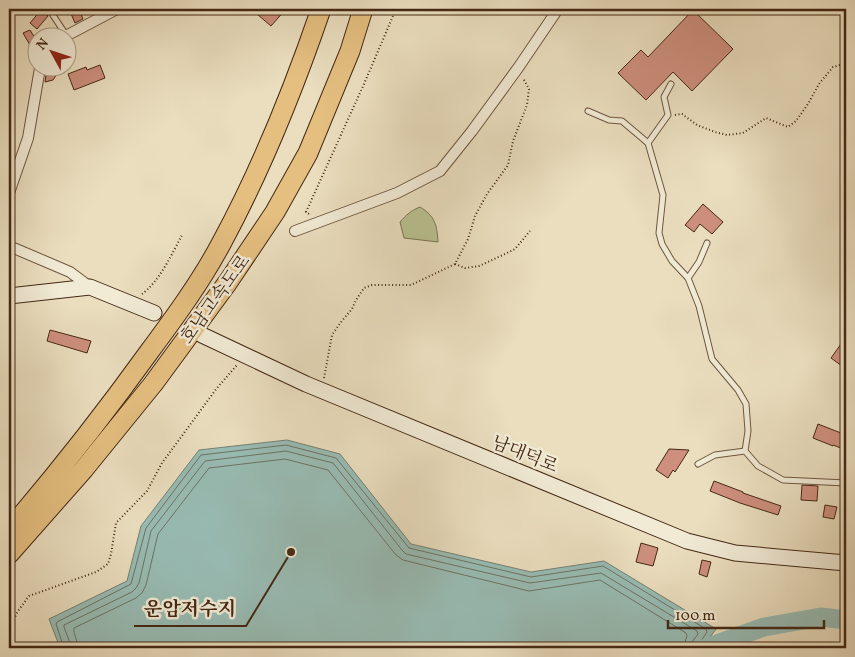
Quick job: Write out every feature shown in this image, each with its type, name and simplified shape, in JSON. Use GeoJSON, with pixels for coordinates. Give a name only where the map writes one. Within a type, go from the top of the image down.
{"type":"FeatureCollection","features":[{"type":"Feature","properties":{"kind":"highway","name":"호남고속도로"},"geometry":{"type":"LineString","coordinates":[[9,530],[47,485],[132,376],[196,285],[221,244],[262,160],[298,73],[321,9]]}},
{"type":"Feature","properties":{"kind":"highway","name":"호남고속도로"},"geometry":{"type":"LineString","coordinates":[[9,554],[84,468],[153,384],[228,282],[275,212],[308,154],[350,51],[363,9]]}},
{"type":"Feature","properties":{"kind":"main road"},"geometry":{"type":"LineString","coordinates":[[9,296],[90,287],[154,313]]}},
{"type":"Feature","properties":{"kind":"main road","name":"남대덕로"},"geometry":{"type":"LineString","coordinates":[[202,335],[320,390],[686,541],[735,553],[846,563]]}},
{"type":"Feature","properties":{"kind":"street"},"geometry":{"type":"LineString","coordinates":[[77,28],[101,13],[117,9]]}},
{"type":"Feature","properties":{"kind":"street"},"geometry":{"type":"LineString","coordinates":[[295,230],[397,193],[440,171],[518,68],[558,9]]}},
{"type":"Feature","properties":{"kind":"street"},"geometry":{"type":"LineString","coordinates":[[9,193],[28,138],[38,78]]}},
{"type":"Feature","properties":{"kind":"street"},"geometry":{"type":"LineString","coordinates":[[9,246],[70,272],[90,287]]}},
{"type":"Feature","properties":{"kind":"lane"},"geometry":{"type":"LineString","coordinates":[[49,9],[60,28]]}},
{"type":"Feature","properties":{"kind":"lane"},"geometry":{"type":"LineString","coordinates":[[648,142],[668,115],[664,97],[671,84]]}},
{"type":"Feature","properties":{"kind":"lane"},"geometry":{"type":"LineString","coordinates":[[588,111],[609,120],[622,121],[648,142],[663,195],[658,233],[672,261],[688,278],[699,306],[712,359],[738,390],[746,404],[748,431],[745,451],[758,466],[783,480],[846,483]]}},
{"type":"Feature","properties":{"kind":"lane"},"geometry":{"type":"LineString","coordinates":[[688,278],[699,262],[707,243]]}},
{"type":"Feature","properties":{"kind":"lane"},"geometry":{"type":"LineString","coordinates":[[698,464],[715,455],[745,451]]}},
{"type":"Feature","properties":{"kind":"path"},"geometry":{"type":"LineString","coordinates":[[319,222],[306,212],[396,9]]}},
{"type":"Feature","properties":{"kind":"path"},"geometry":{"type":"LineString","coordinates":[[668,115],[682,114],[698,125],[727,135],[744,133],[766,118],[788,126],[796,121],[819,84],[833,67],[846,63]]}},
{"type":"Feature","properties":{"kind":"path"},"geometry":{"type":"LineString","coordinates":[[320,390],[332,335],[352,309],[364,288],[372,285],[411,285],[456,264],[468,239],[475,216],[508,165],[513,141],[527,105],[528,89],[518,68]]}},
{"type":"Feature","properties":{"kind":"path"},"geometry":{"type":"LineString","coordinates":[[456,264],[465,268],[480,266],[515,249],[530,231]]}},
{"type":"Feature","properties":{"kind":"path"},"geometry":{"type":"LineString","coordinates":[[130,303],[149,290],[170,260],[182,235]]}},
{"type":"Feature","properties":{"kind":"path"},"geometry":{"type":"LineString","coordinates":[[9,629],[28,596],[96,572],[108,564],[116,523],[147,492],[162,463],[217,388],[244,355]]}},
{"type":"Feature","properties":{"kind":"green space"},"geometry":{"type":"Polygon","coordinates":[[[420,207],[432,218],[437,231],[438,242],[404,238],[400,222],[409,213],[420,207]]]}},
{"type":"Feature","properties":{"kind":"water"},"geometry":{"type":"Polygon","coordinates":[[[287,440],[340,454],[411,544],[531,572],[604,561],[716,629],[702,648],[60,648],[49,619],[127,581],[141,526],[199,450],[287,440]]]}},
{"type":"Feature","properties":{"kind":"building"},"geometry":{"type":"Polygon","coordinates":[[[69,9],[79,9],[83,19],[75,23],[69,9]]]}},
{"type":"Feature","properties":{"kind":"building"},"geometry":{"type":"Polygon","coordinates":[[[251,9],[286,9],[271,26],[251,9]]]}},
{"type":"Feature","properties":{"kind":"building"},"geometry":{"type":"Polygon","coordinates":[[[41,10],[48,16],[38,28],[30,23],[41,10]]]}},
{"type":"Feature","properties":{"kind":"building"},"geometry":{"type":"Polygon","coordinates":[[[693,10],[733,49],[692,91],[673,72],[646,100],[618,73],[641,50],[648,57],[693,10]]]}},
{"type":"Feature","properties":{"kind":"building"},"geometry":{"type":"Polygon","coordinates":[[[28,31],[28,42],[23,33],[28,31]]]}},
{"type":"Feature","properties":{"kind":"building"},"geometry":{"type":"Polygon","coordinates":[[[100,65],[105,78],[74,90],[70,78],[78,78],[78,70],[86,67],[87,70],[100,65]]]}},
{"type":"Feature","properties":{"kind":"building"},"geometry":{"type":"Polygon","coordinates":[[[46,78],[54,78],[53,80],[45,82],[46,78]]]}},
{"type":"Feature","properties":{"kind":"building"},"geometry":{"type":"Polygon","coordinates":[[[703,204],[723,222],[712,234],[700,224],[694,232],[685,225],[703,204]]]}},
{"type":"Feature","properties":{"kind":"building"},"geometry":{"type":"Polygon","coordinates":[[[50,330],[91,341],[87,353],[47,341],[50,330]]]}},
{"type":"Feature","properties":{"kind":"building"},"geometry":{"type":"Polygon","coordinates":[[[846,337],[846,369],[831,358],[846,337]]]}},
{"type":"Feature","properties":{"kind":"building"},"geometry":{"type":"Polygon","coordinates":[[[818,424],[846,435],[846,450],[813,438],[818,424]]]}},
{"type":"Feature","properties":{"kind":"building"},"geometry":{"type":"Polygon","coordinates":[[[669,449],[689,450],[675,472],[673,470],[668,478],[656,470],[669,449]]]}},
{"type":"Feature","properties":{"kind":"building"},"geometry":{"type":"Polygon","coordinates":[[[714,481],[781,506],[778,515],[710,491],[714,481]]]}},
{"type":"Feature","properties":{"kind":"building"},"geometry":{"type":"Polygon","coordinates":[[[802,485],[818,486],[817,501],[801,500],[802,485]]]}},
{"type":"Feature","properties":{"kind":"building"},"geometry":{"type":"Polygon","coordinates":[[[825,505],[837,507],[834,519],[823,517],[825,505]]]}},
{"type":"Feature","properties":{"kind":"building"},"geometry":{"type":"Polygon","coordinates":[[[641,543],[658,548],[653,566],[636,562],[641,543]]]}},
{"type":"Feature","properties":{"kind":"building"},"geometry":{"type":"Polygon","coordinates":[[[702,560],[711,562],[707,577],[699,574],[702,560]]]}},
{"type":"Feature","properties":{"kind":"waterway"},"geometry":{"type":"LineString","coordinates":[[706,648],[764,627],[821,617],[846,620]]}},
{"type":"Feature","properties":{"kind":"place","name":"운암저수지"},"geometry":{"type":"Point","coordinates":[291,552]}}]}
